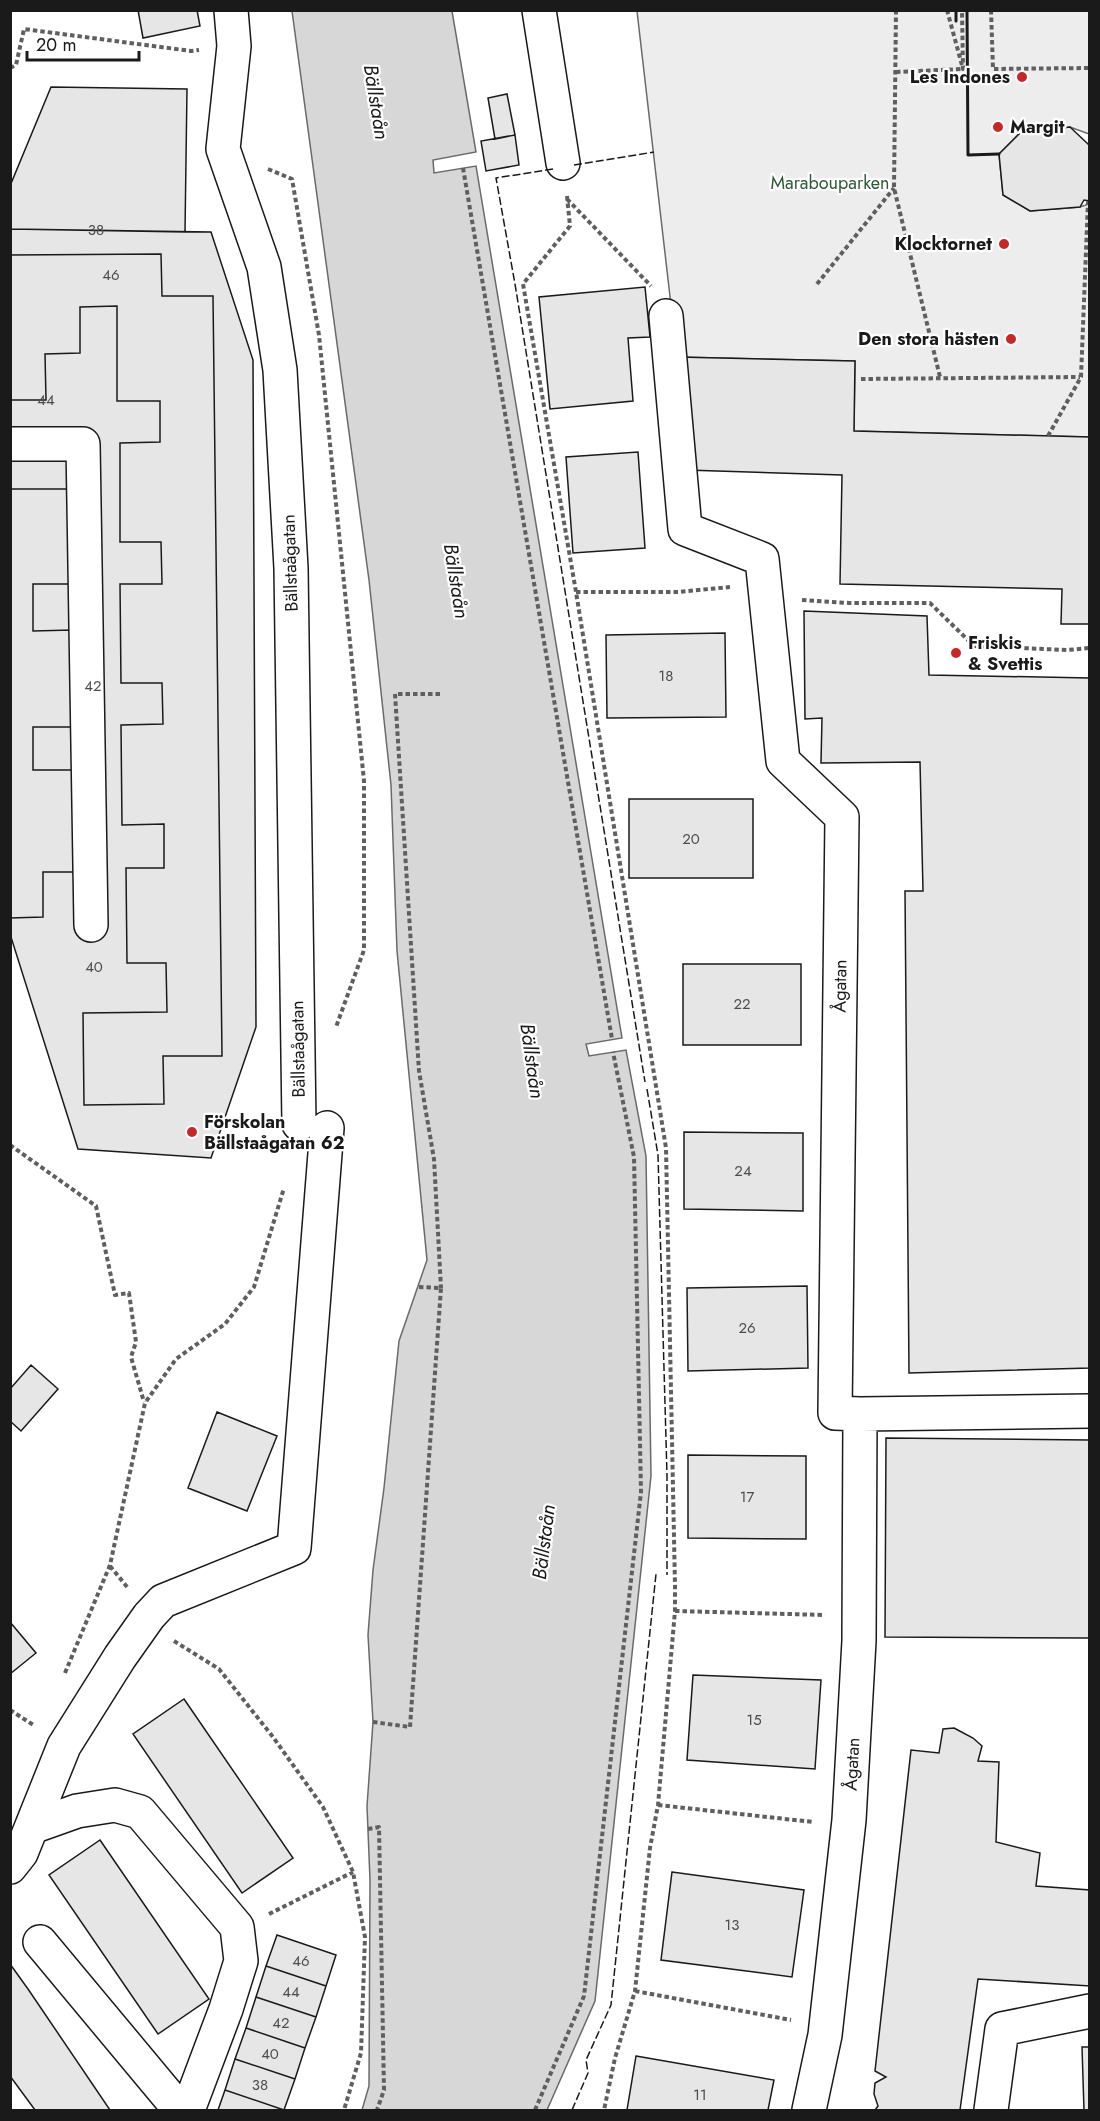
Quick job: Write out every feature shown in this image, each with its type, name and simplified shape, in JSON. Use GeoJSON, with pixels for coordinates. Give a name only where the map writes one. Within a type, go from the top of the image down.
{"type":"FeatureCollection","features":[{"type":"Feature","properties":{"kind":"street","name":"Bällstaågatan"},"geometry":{"type":"LineString","coordinates":[[149,1616],[163,1601],[294,1548],[313,1126],[291,568],[280,369],[264,267],[223,149],[234,46],[231,10]]}},
{"type":"Feature","properties":{"kind":"street"},"geometry":{"type":"LineString","coordinates":[[539,10],[563,163]]}},
{"type":"Feature","properties":{"kind":"street","name":"Ågatan"},"geometry":{"type":"LineString","coordinates":[[666,316],[685,529],[762,559],[783,761],[842,817],[835,1413],[1089,1411]]}},
{"type":"Feature","properties":{"kind":"street"},"geometry":{"type":"LineString","coordinates":[[10,444],[83,444],[91,925]]}},
{"type":"Feature","properties":{"kind":"street","name":"Ågatan"},"geometry":{"type":"LineString","coordinates":[[809,2110],[826,2027],[849,1825],[860,1616],[860,1414]]}},
{"type":"Feature","properties":{"kind":"street"},"geometry":{"type":"LineString","coordinates":[[10,1867],[21,1853],[64,1746],[120,1657],[149,1616]]}},
{"type":"Feature","properties":{"kind":"street"},"geometry":{"type":"LineString","coordinates":[[32,1827],[77,1811],[115,1805],[140,1812],[237,1928],[241,1961],[226,2009],[188,2110]]}},
{"type":"Feature","properties":{"kind":"street"},"geometry":{"type":"LineString","coordinates":[[40,1942],[180,2110]]}},
{"type":"Feature","properties":{"kind":"street"},"geometry":{"type":"LineString","coordinates":[[991,2110],[1002,2029],[1089,2011]]}},
{"type":"Feature","properties":{"kind":"path"},"geometry":{"type":"LineString","coordinates":[[896,10],[894,188],[940,377]]}},
{"type":"Feature","properties":{"kind":"path"},"geometry":{"type":"LineString","coordinates":[[947,10],[963,69]]}},
{"type":"Feature","properties":{"kind":"path"},"geometry":{"type":"LineString","coordinates":[[962,10],[963,69]]}},
{"type":"Feature","properties":{"kind":"path"},"geometry":{"type":"LineString","coordinates":[[991,10],[993,69],[1089,68]]}},
{"type":"Feature","properties":{"kind":"path"},"geometry":{"type":"LineString","coordinates":[[10,68],[16,65],[24,28],[191,51]]}},
{"type":"Feature","properties":{"kind":"path"},"geometry":{"type":"LineString","coordinates":[[896,72],[963,69]]}},
{"type":"Feature","properties":{"kind":"path"},"geometry":{"type":"LineString","coordinates":[[223,149],[292,179],[319,335],[364,781],[364,950],[332,1037]]}},
{"type":"Feature","properties":{"kind":"path"},"geometry":{"type":"LineString","coordinates":[[463,168],[612,1039]]}},
{"type":"Feature","properties":{"kind":"path"},"geometry":{"type":"LineString","coordinates":[[817,284],[894,188]]}},
{"type":"Feature","properties":{"kind":"path"},"geometry":{"type":"LineString","coordinates":[[604,2110],[615,2058],[635,1990],[650,1848],[658,1805],[675,1611],[666,1148],[576,592],[523,284],[570,226],[567,199],[654,289],[666,316]]}},
{"type":"Feature","properties":{"kind":"path"},"geometry":{"type":"LineString","coordinates":[[1048,436],[1081,377],[1088,201]]}},
{"type":"Feature","properties":{"kind":"path"},"geometry":{"type":"LineString","coordinates":[[861,379],[1081,377]]}},
{"type":"Feature","properties":{"kind":"path"},"geometry":{"type":"LineString","coordinates":[[576,592],[678,592],[740,586],[794,600],[838,603],[930,603],[974,646],[1067,650],[1089,648]]}},
{"type":"Feature","properties":{"kind":"path"},"geometry":{"type":"LineString","coordinates":[[373,1722],[410,1727],[441,1288],[434,1159],[419,1071],[394,694],[440,694]]}},
{"type":"Feature","properties":{"kind":"path"},"geometry":{"type":"LineString","coordinates":[[535,2110],[584,1996],[641,1492],[634,1157],[613,1052]]}},
{"type":"Feature","properties":{"kind":"path"},"geometry":{"type":"LineString","coordinates":[[10,1145],[96,1206],[115,1295],[129,1293],[136,1342],[130,1357],[145,1402]]}},
{"type":"Feature","properties":{"kind":"path"},"geometry":{"type":"LineString","coordinates":[[110,1565],[145,1402],[176,1359],[225,1324],[254,1287],[286,1179]]}},
{"type":"Feature","properties":{"kind":"path"},"geometry":{"type":"LineString","coordinates":[[418,1287],[441,1288]]}},
{"type":"Feature","properties":{"kind":"path"},"geometry":{"type":"LineString","coordinates":[[675,1611],[860,1616]]}},
{"type":"Feature","properties":{"kind":"path"},"geometry":{"type":"LineString","coordinates":[[149,1616],[170,1638],[219,1669],[260,1720],[323,1807],[353,1872],[365,1937],[361,2054],[344,2110]]}},
{"type":"Feature","properties":{"kind":"path"},"geometry":{"type":"LineString","coordinates":[[10,1710],[41,1730]]}},
{"type":"Feature","properties":{"kind":"path"},"geometry":{"type":"LineString","coordinates":[[658,1805],[849,1825]]}},
{"type":"Feature","properties":{"kind":"path"},"geometry":{"type":"LineString","coordinates":[[368,1828],[379,1827],[384,2090],[377,2110]]}},
{"type":"Feature","properties":{"kind":"path"},"geometry":{"type":"LineString","coordinates":[[267,1915],[353,1872]]}},
{"type":"Feature","properties":{"kind":"path"},"geometry":{"type":"LineString","coordinates":[[635,1990],[826,2027]]}},
{"type":"Feature","properties":{"kind":"shaded area","name":"Marabouparken"},"geometry":{"type":"Polygon","coordinates":[[[637,11],[1089,11],[1089,134],[1070,127],[1020,133],[999,154],[1003,195],[1030,211],[1080,207],[1089,204],[1089,437],[854,431],[855,361],[677,357],[637,11]]]}},
{"type":"Feature","properties":{"kind":"water","name":"Bällstaån"},"geometry":{"type":"Polygon","coordinates":[[[292,11],[452,11],[476,152],[433,160],[434,173],[476,166],[622,1038],[586,1044],[589,1056],[626,1050],[646,1156],[651,1476],[595,2001],[547,2110],[362,2110],[369,2086],[370,1880],[367,1806],[373,1722],[368,1635],[373,1570],[399,1341],[427,1260],[397,951],[391,785],[369,580],[292,11]]]}},
{"type":"Feature","properties":{"kind":"building"},"geometry":{"type":"Polygon","coordinates":[[[138,10],[197,10],[200,26],[143,38],[138,10]]]}},
{"type":"Feature","properties":{"kind":"building"},"geometry":{"type":"Polygon","coordinates":[[[51,87],[187,89],[185,232],[10,229],[10,186],[51,87]]]}},
{"type":"Feature","properties":{"kind":"building"},"geometry":{"type":"Polygon","coordinates":[[[507,94],[515,135],[495,139],[488,98],[507,94]]]}},
{"type":"Feature","properties":{"kind":"building"},"geometry":{"type":"Polygon","coordinates":[[[1070,127],[1088,144],[1090,142],[1090,201],[1084,200],[1080,207],[1030,211],[1003,195],[999,154],[1020,133],[1070,127]]]}},
{"type":"Feature","properties":{"kind":"building"},"geometry":{"type":"Polygon","coordinates":[[[515,135],[519,165],[486,171],[481,141],[515,135]]]}},
{"type":"Feature","properties":{"kind":"building"},"geometry":{"type":"Polygon","coordinates":[[[10,229],[211,232],[253,360],[256,1027],[211,1158],[78,1149],[10,934],[10,229]]]}},
{"type":"Feature","properties":{"kind":"building"},"geometry":{"type":"Polygon","coordinates":[[[161,254],[162,296],[213,296],[222,1056],[163,1056],[164,1104],[84,1105],[83,1013],[167,1012],[166,963],[127,963],[126,868],[164,868],[164,824],[122,825],[121,725],[163,724],[162,683],[121,683],[120,584],[162,584],[161,542],[120,542],[120,443],[160,442],[160,401],[117,401],[117,306],[80,307],[80,353],[45,354],[46,400],[10,400],[10,255],[161,254]]]}},
{"type":"Feature","properties":{"kind":"building"},"geometry":{"type":"Polygon","coordinates":[[[645,287],[650,337],[628,338],[633,401],[550,409],[539,297],[645,287]]]}},
{"type":"Feature","properties":{"kind":"building"},"geometry":{"type":"Polygon","coordinates":[[[677,357],[855,361],[854,431],[1090,437],[1090,624],[1061,624],[1062,589],[840,584],[842,475],[686,470],[677,357]]]}},
{"type":"Feature","properties":{"kind":"building"},"geometry":{"type":"Polygon","coordinates":[[[638,452],[645,548],[573,553],[566,457],[638,452]]]}},
{"type":"Feature","properties":{"kind":"building"},"geometry":{"type":"Polygon","coordinates":[[[10,489],[71,489],[72,584],[33,584],[33,631],[72,630],[73,727],[33,727],[33,770],[77,770],[77,872],[43,872],[43,917],[10,918],[10,489]]]}},
{"type":"Feature","properties":{"kind":"building"},"geometry":{"type":"Polygon","coordinates":[[[804,611],[927,616],[929,675],[1090,678],[1090,1368],[909,1373],[905,891],[923,891],[920,762],[821,763],[822,718],[805,719],[804,611]]]}},
{"type":"Feature","properties":{"kind":"building"},"geometry":{"type":"Polygon","coordinates":[[[725,633],[726,717],[607,718],[606,635],[725,633]]]}},
{"type":"Feature","properties":{"kind":"building"},"geometry":{"type":"Polygon","coordinates":[[[629,799],[753,799],[753,878],[629,878],[629,799]]]}},
{"type":"Feature","properties":{"kind":"building"},"geometry":{"type":"Polygon","coordinates":[[[683,964],[801,964],[801,1045],[683,1045],[683,964]]]}},
{"type":"Feature","properties":{"kind":"building"},"geometry":{"type":"Polygon","coordinates":[[[684,1132],[803,1133],[803,1211],[684,1209],[684,1132]]]}},
{"type":"Feature","properties":{"kind":"building"},"geometry":{"type":"Polygon","coordinates":[[[807,1286],[808,1368],[688,1371],[687,1288],[807,1286]]]}},
{"type":"Feature","properties":{"kind":"building"},"geometry":{"type":"Polygon","coordinates":[[[31,1365],[58,1389],[21,1431],[10,1421],[10,1389],[31,1365]]]}},
{"type":"Feature","properties":{"kind":"building"},"geometry":{"type":"Polygon","coordinates":[[[217,1412],[277,1436],[247,1511],[188,1488],[217,1412]]]}},
{"type":"Feature","properties":{"kind":"building"},"geometry":{"type":"Polygon","coordinates":[[[886,1438],[1090,1440],[1090,1638],[885,1637],[886,1438]]]}},
{"type":"Feature","properties":{"kind":"building"},"geometry":{"type":"Polygon","coordinates":[[[688,1455],[806,1456],[806,1539],[688,1538],[688,1455]]]}},
{"type":"Feature","properties":{"kind":"building"},"geometry":{"type":"Polygon","coordinates":[[[10,1622],[36,1653],[10,1674],[10,1622]]]}},
{"type":"Feature","properties":{"kind":"building"},"geometry":{"type":"Polygon","coordinates":[[[693,1675],[821,1680],[815,1769],[687,1760],[693,1675]]]}},
{"type":"Feature","properties":{"kind":"building"},"geometry":{"type":"Polygon","coordinates":[[[184,1699],[293,1858],[242,1893],[133,1734],[184,1699]]]}},
{"type":"Feature","properties":{"kind":"building"},"geometry":{"type":"Polygon","coordinates":[[[954,1728],[973,1738],[982,1746],[978,1761],[999,1762],[996,1842],[1040,1853],[1036,1886],[1090,1890],[1090,1986],[978,1979],[960,2110],[875,2110],[878,2106],[874,2094],[875,2083],[886,2077],[875,2071],[911,1750],[939,1753],[943,1729],[954,1728]]]}},
{"type":"Feature","properties":{"kind":"building"},"geometry":{"type":"Polygon","coordinates":[[[100,1840],[209,1999],[158,2034],[49,1875],[100,1840]]]}},
{"type":"Feature","properties":{"kind":"building"},"geometry":{"type":"Polygon","coordinates":[[[672,1872],[804,1890],[792,1977],[661,1960],[672,1872]]]}},
{"type":"Feature","properties":{"kind":"building"},"geometry":{"type":"Polygon","coordinates":[[[277,1935],[336,1955],[326,1986],[266,1966],[277,1935]]]}},
{"type":"Feature","properties":{"kind":"building"},"geometry":{"type":"Polygon","coordinates":[[[10,1964],[110,2110],[35,2110],[10,2076],[10,1964]]]}},
{"type":"Feature","properties":{"kind":"building"},"geometry":{"type":"Polygon","coordinates":[[[266,1966],[326,1986],[316,2017],[256,1997],[266,1966]]]}},
{"type":"Feature","properties":{"kind":"building"},"geometry":{"type":"Polygon","coordinates":[[[256,1997],[316,2017],[305,2048],[246,2028],[256,1997]]]}},
{"type":"Feature","properties":{"kind":"building"},"geometry":{"type":"Polygon","coordinates":[[[246,2028],[305,2048],[295,2079],[235,2059],[246,2028]]]}},
{"type":"Feature","properties":{"kind":"building"},"geometry":{"type":"Polygon","coordinates":[[[1082,2047],[1090,2047],[1090,2110],[1084,2110],[1082,2047]]]}},
{"type":"Feature","properties":{"kind":"building"},"geometry":{"type":"Polygon","coordinates":[[[636,2056],[774,2080],[768,2110],[627,2110],[636,2056]]]}},
{"type":"Feature","properties":{"kind":"building"},"geometry":{"type":"Polygon","coordinates":[[[235,2059],[295,2079],[284,2110],[225,2090],[235,2059]]]}},
{"type":"Feature","properties":{"kind":"building"},"geometry":{"type":"Polygon","coordinates":[[[225,2090],[284,2110],[218,2110],[225,2090]]]}},
{"type":"Feature","properties":{"kind":"fence"},"geometry":{"type":"LineString","coordinates":[[574,165],[654,152]]}},
{"type":"Feature","properties":{"kind":"fence"},"geometry":{"type":"LineString","coordinates":[[553,169],[496,178],[645,1082]]}},
{"type":"Feature","properties":{"kind":"fence"},"geometry":{"type":"LineString","coordinates":[[647,1089],[658,1155],[667,1475],[667,1575]]}},
{"type":"Feature","properties":{"kind":"fence"},"geometry":{"type":"LineString","coordinates":[[572,2110],[588,2073],[586,2060],[611,2005],[656,1574]]}},
{"type":"Feature","properties":{"kind":"wall"},"geometry":{"type":"LineString","coordinates":[[956,10],[956,21]]}},
{"type":"Feature","properties":{"kind":"wall"},"geometry":{"type":"LineString","coordinates":[[967,10],[968,155],[999,154]]}},
{"type":"Feature","properties":{"kind":"place","name":"Les Indones"},"geometry":{"type":"Point","coordinates":[1022,77]}},
{"type":"Feature","properties":{"kind":"place","name":"Margit"},"geometry":{"type":"Point","coordinates":[998,127]}},
{"type":"Feature","properties":{"kind":"place","name":"Klocktornet"},"geometry":{"type":"Point","coordinates":[1004,244]}},
{"type":"Feature","properties":{"kind":"place","name":"Den stora hästen"},"geometry":{"type":"Point","coordinates":[1011,339]}},
{"type":"Feature","properties":{"kind":"place","name":"Friskis & Svettis"},"geometry":{"type":"Point","coordinates":[956,653]}},
{"type":"Feature","properties":{"kind":"place","name":"Förskolan Bällstaågatan 62"},"geometry":{"type":"Point","coordinates":[192,1132]}}]}
